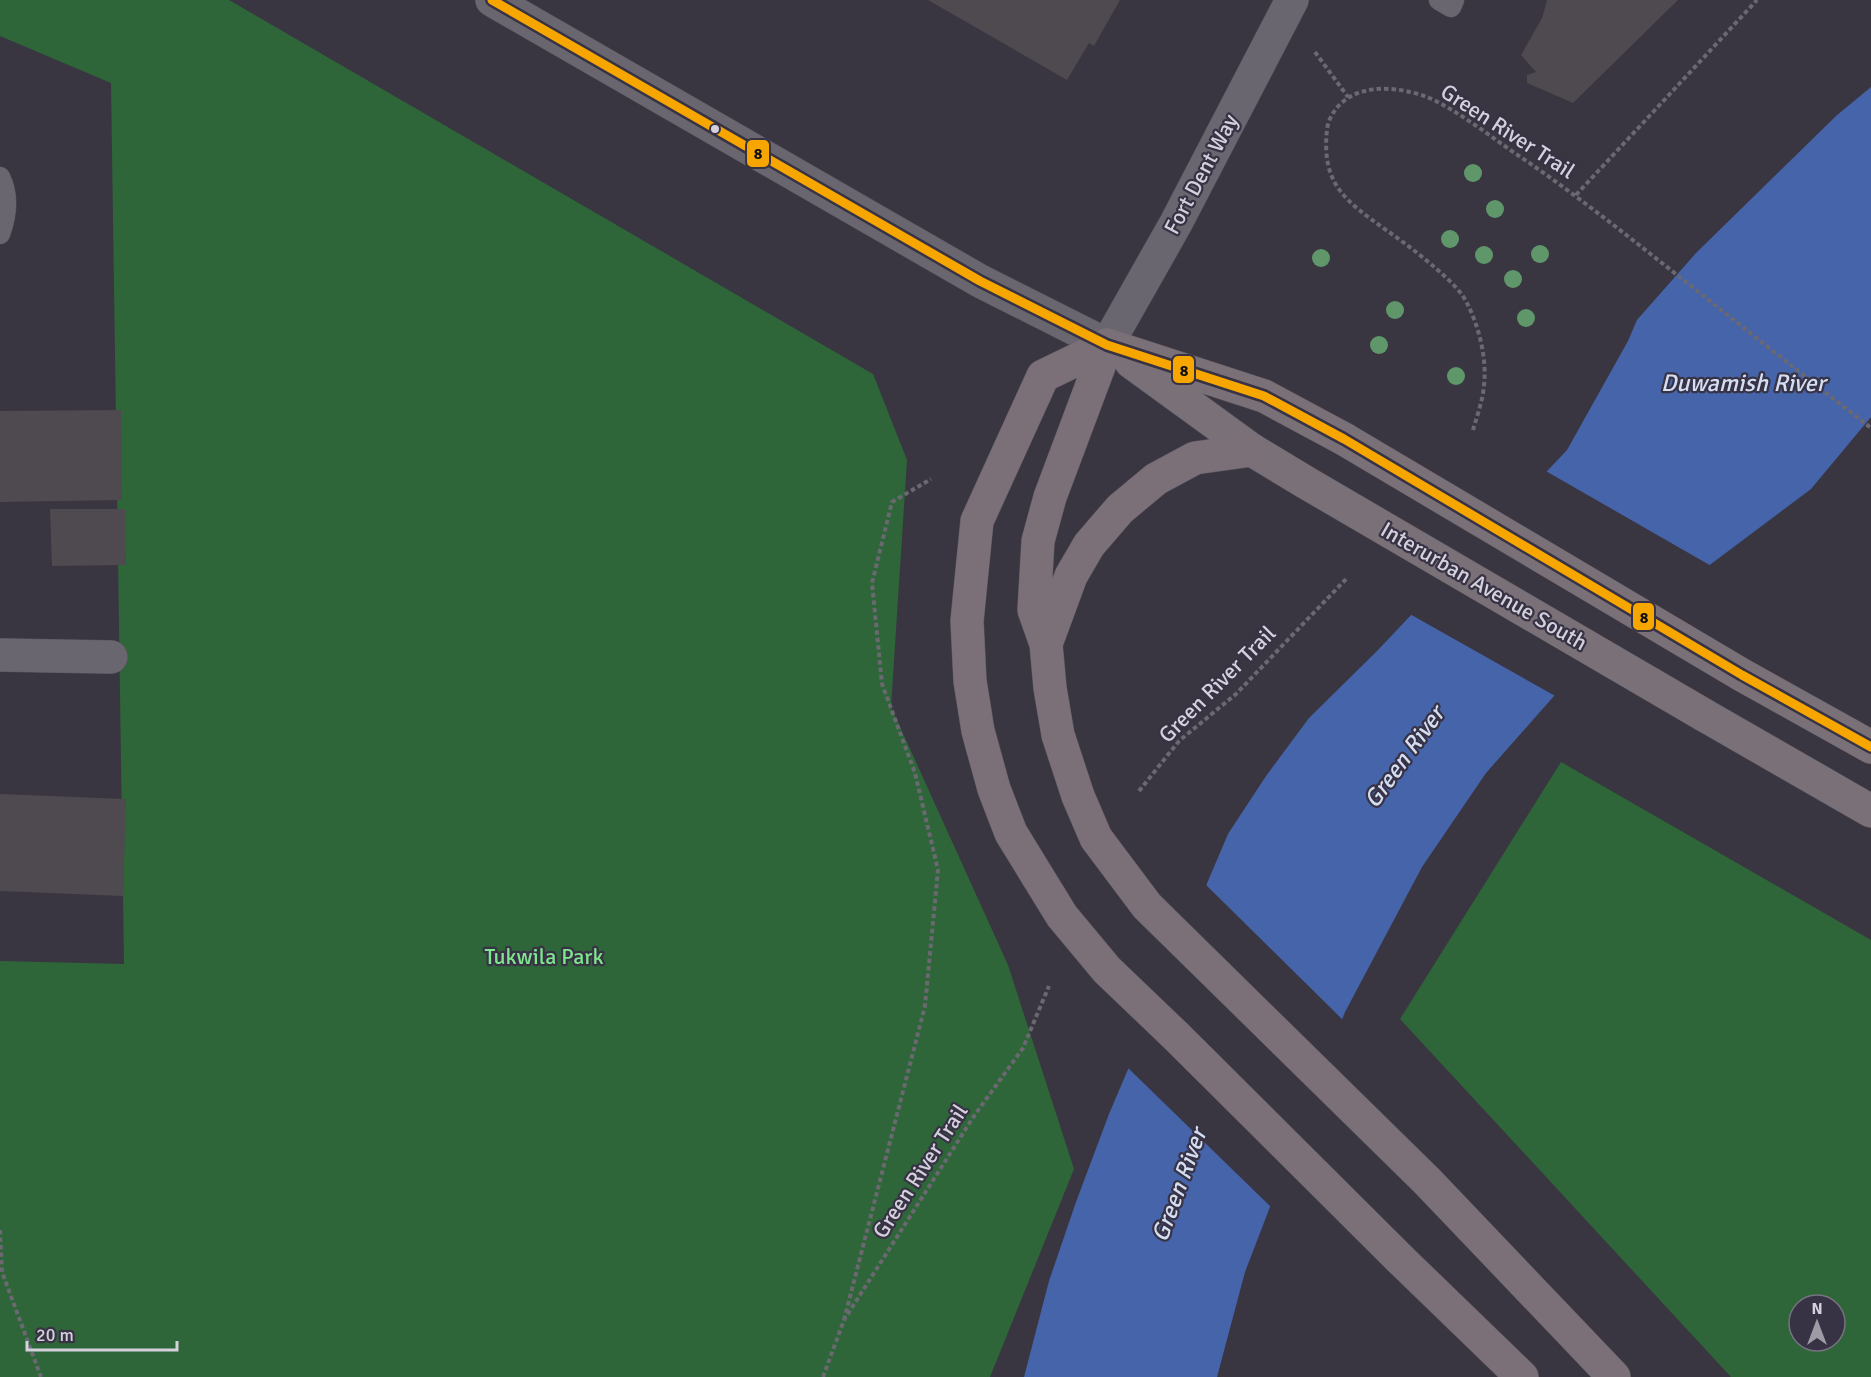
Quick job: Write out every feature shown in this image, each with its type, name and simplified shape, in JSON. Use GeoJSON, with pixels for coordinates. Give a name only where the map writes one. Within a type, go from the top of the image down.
{"type":"FeatureCollection","features":[{"type":"Feature","properties":{"kind":"highway"},"geometry":{"type":"LineString","coordinates":[[1107,345],[1050,497],[1038,541],[1034,610],[1046,644],[1058,735],[1078,795],[1096,838],[1147,906],[1427,1181],[1614,1377]]}},
{"type":"Feature","properties":{"kind":"highway"},"geometry":{"type":"LineString","coordinates":[[1107,345],[1043,376],[977,521],[967,621],[970,681],[978,731],[994,789],[1011,833],[1062,916],[1107,970],[1522,1377]]}},
{"type":"Feature","properties":{"kind":"highway"},"geometry":{"type":"LineString","coordinates":[[1046,644],[1071,576],[1089,545],[1120,510],[1146,486],[1195,458],[1252,450]]}},
{"type":"Feature","properties":{"kind":"main road","name":"Interurban Avenue South"},"geometry":{"type":"LineString","coordinates":[[492,0],[980,281],[1107,345],[1264,396],[1344,440],[1742,675],[1871,747]]}},
{"type":"Feature","properties":{"kind":"main road","name":"Fort Dent Way"},"geometry":{"type":"LineString","coordinates":[[1107,345],[1176,224],[1292,0]]}},
{"type":"Feature","properties":{"kind":"main road","name":"Interurban Avenue South"},"geometry":{"type":"LineString","coordinates":[[1107,345],[1252,450],[1871,811]]}},
{"type":"Feature","properties":{"kind":"main road"},"geometry":{"type":"LineString","coordinates":[[0,655],[111,657]]}},
{"type":"Feature","properties":{"kind":"lane"},"geometry":{"type":"LineString","coordinates":[[1439,0],[1450,7],[1454,0]]}},
{"type":"Feature","properties":{"kind":"lane"},"geometry":{"type":"LineString","coordinates":[[0,177],[5,187],[6,218],[0,234]]}},
{"type":"Feature","properties":{"kind":"path","name":"Green River Trail"},"geometry":{"type":"LineString","coordinates":[[1348,97],[1364,91],[1383,88],[1426,97],[1449,109],[1576,195],[1756,0]]}},
{"type":"Feature","properties":{"kind":"path"},"geometry":{"type":"LineString","coordinates":[[1311,47],[1348,97],[1335,109],[1328,125],[1326,146],[1328,165],[1338,188],[1352,206],[1430,263],[1452,283],[1467,303],[1478,332],[1484,358],[1484,385],[1473,430]]}},
{"type":"Feature","properties":{"kind":"path"},"geometry":{"type":"LineString","coordinates":[[1576,195],[1871,429]]}},
{"type":"Feature","properties":{"kind":"path"},"geometry":{"type":"LineString","coordinates":[[844,1320],[925,1006],[938,870],[915,773],[882,684],[872,583],[892,502],[931,479]]}},
{"type":"Feature","properties":{"kind":"path","name":"Green River Trail"},"geometry":{"type":"LineString","coordinates":[[1139,791],[1179,741],[1236,694],[1299,625],[1347,578]]}},
{"type":"Feature","properties":{"kind":"path","name":"Green River Trail"},"geometry":{"type":"LineString","coordinates":[[823,1377],[844,1320],[974,1116],[1023,1048],[1048,986]]}},
{"type":"Feature","properties":{"kind":"path"},"geometry":{"type":"LineString","coordinates":[[0,1230],[2,1272],[41,1377]]}},
{"type":"Feature","properties":{"kind":"green space","name":"Tukwila Park"},"geometry":{"type":"Polygon","coordinates":[[[0,0],[229,0],[873,374],[907,460],[891,707],[1008,965],[1074,1169],[990,1377],[0,1377],[0,961],[124,964],[111,83],[0,36],[0,0]]]}},
{"type":"Feature","properties":{"kind":"green space"},"geometry":{"type":"Polygon","coordinates":[[[1561,762],[1871,940],[1871,1377],[1731,1377],[1400,1019],[1561,762]]]}},
{"type":"Feature","properties":{"kind":"water","name":"Duwamish River"},"geometry":{"type":"Polygon","coordinates":[[[1871,87],[1871,417],[1811,489],[1703,570],[1577,670],[1486,773],[1422,867],[1345,1012],[1245,1272],[1217,1377],[1024,1377],[1049,1281],[1109,1114],[1228,834],[1266,776],[1309,718],[1378,650],[1567,450],[1628,341],[1637,320],[1696,253],[1836,116],[1871,87]]]}},
{"type":"Feature","properties":{"kind":"pier"},"geometry":{"type":"Polygon","coordinates":[[[1544,470],[1713,567],[1579,672],[1557,697],[1408,613],[1544,470]]]}},
{"type":"Feature","properties":{"kind":"pier"},"geometry":{"type":"Polygon","coordinates":[[[1203,882],[1344,1021],[1273,1209],[1126,1066],[1203,882]]]}},
{"type":"Feature","properties":{"kind":"building"},"geometry":{"type":"Polygon","coordinates":[[[928,0],[1120,0],[1094,46],[1089,43],[1067,80],[928,0]]]}},
{"type":"Feature","properties":{"kind":"building"},"geometry":{"type":"Polygon","coordinates":[[[1547,0],[1678,0],[1573,103],[1527,83],[1527,75],[1536,72],[1521,55],[1542,18],[1547,0]]]}},
{"type":"Feature","properties":{"kind":"building"},"geometry":{"type":"Polygon","coordinates":[[[121,410],[122,500],[0,502],[0,411],[121,410]]]}},
{"type":"Feature","properties":{"kind":"building"},"geometry":{"type":"Polygon","coordinates":[[[50,509],[125,509],[126,565],[52,566],[50,509]]]}},
{"type":"Feature","properties":{"kind":"building"},"geometry":{"type":"Polygon","coordinates":[[[0,794],[126,799],[123,896],[0,891],[0,794]]]}},
{"type":"Feature","properties":{"kind":"transit line","name":"8"},"geometry":{"type":"LineString","coordinates":[[492,0],[980,281],[1107,345],[1264,396],[1344,439],[1742,675],[1871,747]]}},
{"type":"Feature","properties":{"kind":"water label","name":"Green River"},"geometry":{"type":"Point","coordinates":[1404,757]}},
{"type":"Feature","properties":{"kind":"water label","name":"Green River"},"geometry":{"type":"Point","coordinates":[1179,1185]}}]}
